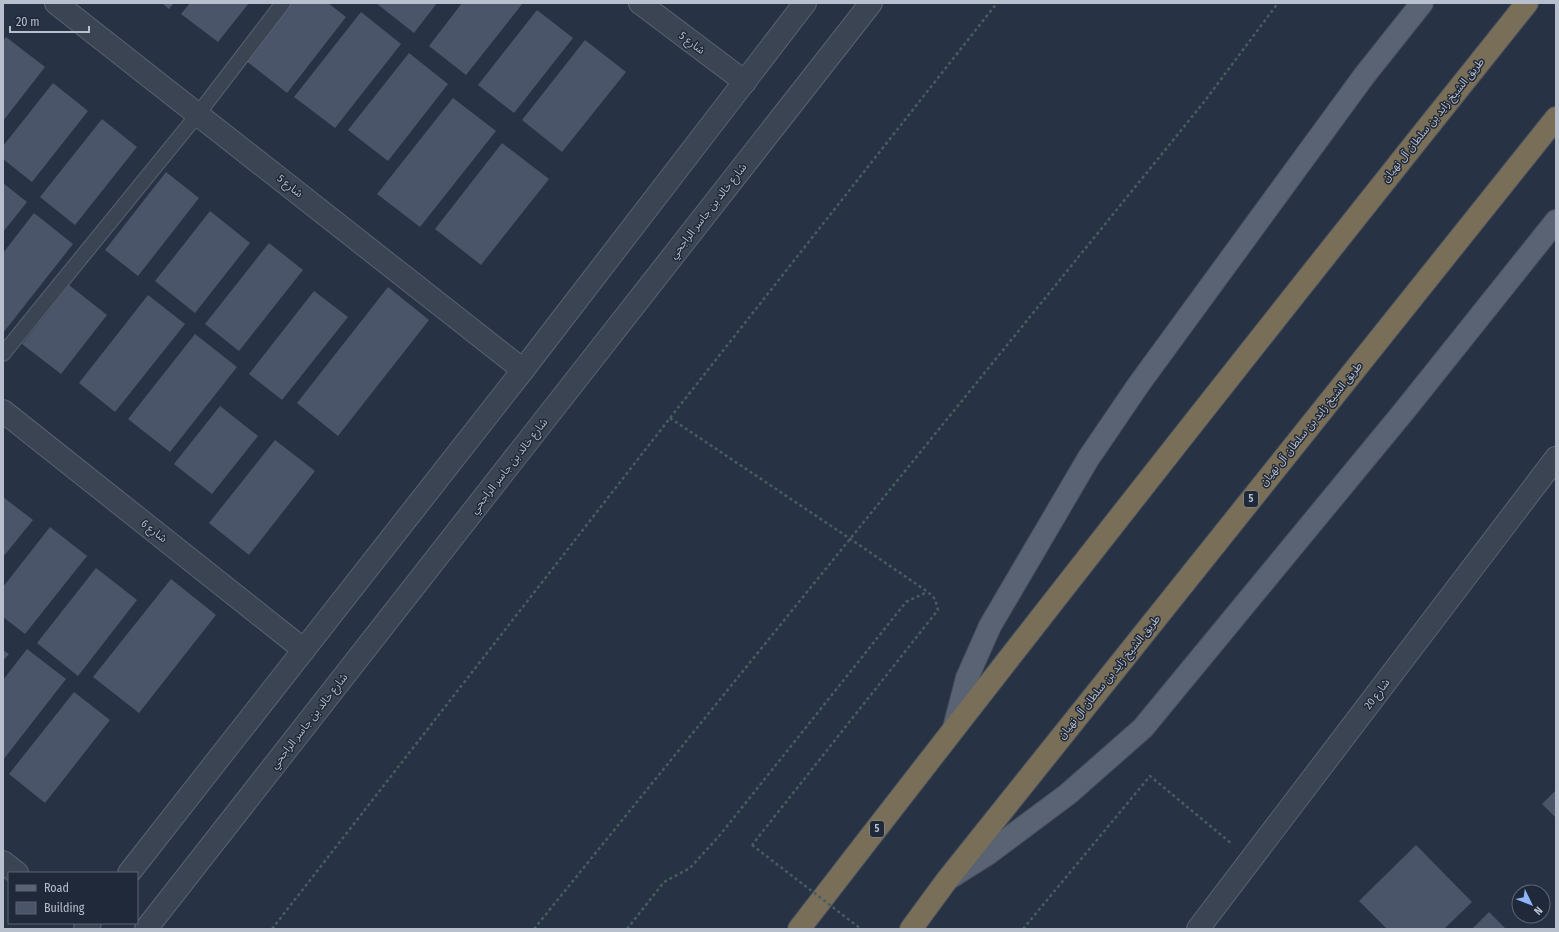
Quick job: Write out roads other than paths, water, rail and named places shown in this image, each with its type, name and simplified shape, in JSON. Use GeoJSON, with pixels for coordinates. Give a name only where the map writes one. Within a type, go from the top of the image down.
{"type":"FeatureCollection","features":[{"type":"Feature","properties":{"kind":"highway","name":"طريق الشيخ زايد بن سلطان آل نهيان"},"geometry":{"type":"LineString","coordinates":[[799,929],[954,728],[1377,190],[1527,3]]}},
{"type":"Feature","properties":{"kind":"highway","name":"طريق الشيخ زايد بن سلطان آل نهيان"},"geometry":{"type":"LineString","coordinates":[[911,929],[947,880],[1556,118]]}},
{"type":"Feature","properties":{"kind":"main road","name":"طريق الشيخ زايد بن سلطان آل نهيان"},"geometry":{"type":"LineString","coordinates":[[954,728],[967,678],[990,626],[1088,459],[1139,384],[1341,108],[1422,3]]}},
{"type":"Feature","properties":{"kind":"main road","name":"طريق الشيخ زايد بن سلطان آل نهيان"},"geometry":{"type":"LineString","coordinates":[[947,880],[995,849],[1063,798],[1142,728],[1405,410],[1556,221]]}},
{"type":"Feature","properties":{"kind":"street","name":"شارع 5"},"geometry":{"type":"LineString","coordinates":[[56,3],[523,370]]}},
{"type":"Feature","properties":{"kind":"street","name":"شارع 5"},"geometry":{"type":"LineString","coordinates":[[640,3],[745,82]]}},
{"type":"Feature","properties":{"kind":"street"},"geometry":{"type":"LineString","coordinates":[[130,872],[523,370],[805,3]]}},
{"type":"Feature","properties":{"kind":"street","name":"شارع خالد بن جاسر الراجحي"},"geometry":{"type":"LineString","coordinates":[[146,929],[871,3]]}},
{"type":"Feature","properties":{"kind":"street","name":"شارع 6"},"geometry":{"type":"LineString","coordinates":[[3,411],[304,650]]}},
{"type":"Feature","properties":{"kind":"street","name":"شارع 20"},"geometry":{"type":"LineString","coordinates":[[1198,929],[1553,467]]}},
{"type":"Feature","properties":{"kind":"street"},"geometry":{"type":"LineString","coordinates":[[3,862],[16,872]]}},
{"type":"Feature","properties":{"kind":"lane"},"geometry":{"type":"LineString","coordinates":[[3,354],[198,114],[283,3]]}}]}
